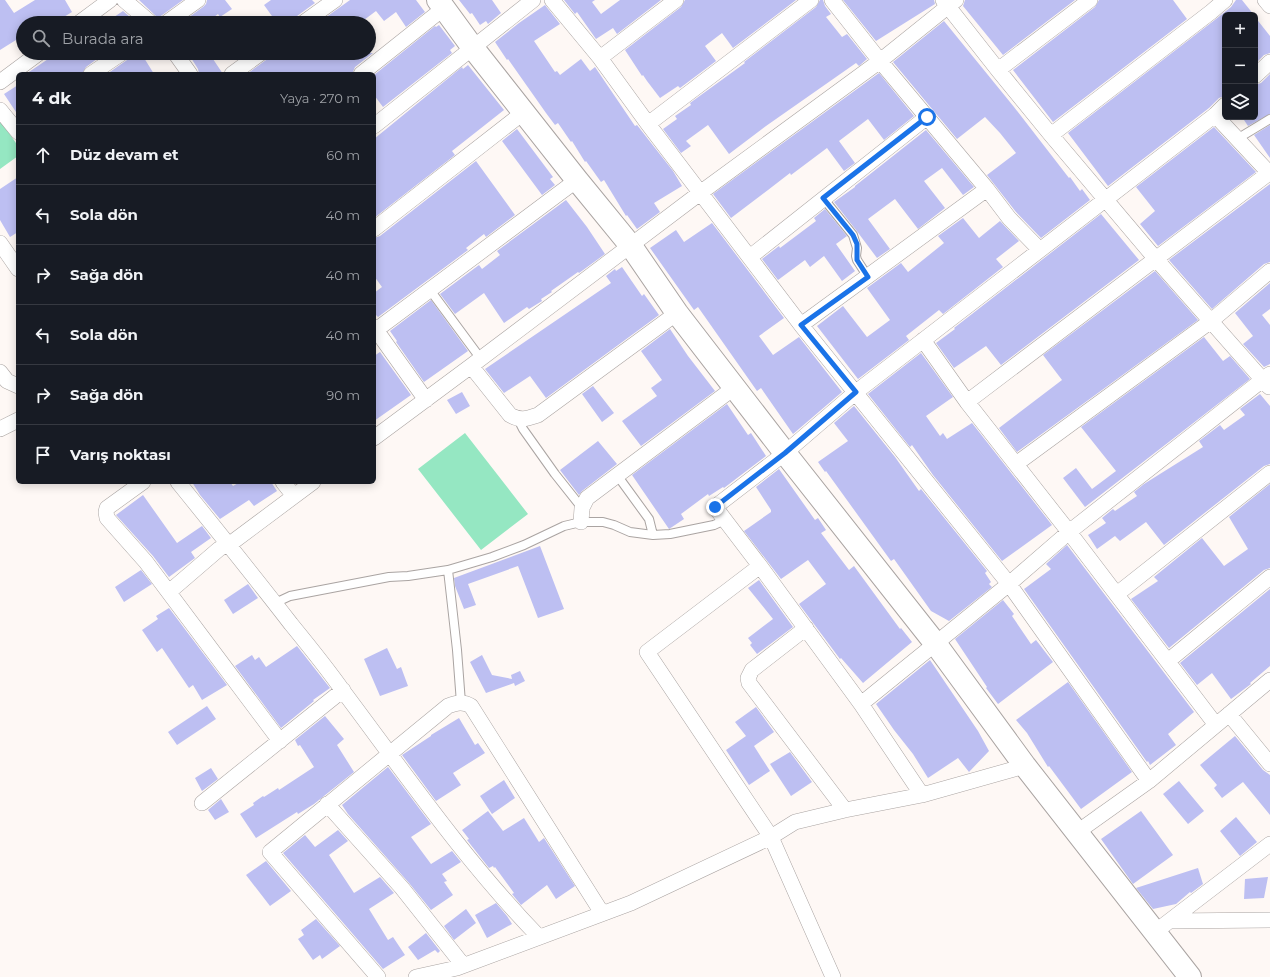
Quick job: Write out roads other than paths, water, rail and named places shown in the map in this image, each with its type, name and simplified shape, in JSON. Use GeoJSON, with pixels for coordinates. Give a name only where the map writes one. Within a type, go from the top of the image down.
{"type":"FeatureCollection","features":[{"type":"Feature","properties":{"kind":"street"},"geometry":{"type":"LineString","coordinates":[[88,16],[110,0]]}},
{"type":"Feature","properties":{"kind":"street"},"geometry":{"type":"LineString","coordinates":[[124,0],[143,16]]}},
{"type":"Feature","properties":{"kind":"street"},"geometry":{"type":"LineString","coordinates":[[176,16],[198,0]]}},
{"type":"Feature","properties":{"kind":"street"},"geometry":{"type":"LineString","coordinates":[[312,16],[334,0]]}},
{"type":"Feature","properties":{"kind":"street"},"geometry":{"type":"LineString","coordinates":[[376,124],[533,0]]}},
{"type":"Feature","properties":{"kind":"street"},"geometry":{"type":"LineString","coordinates":[[552,0],[600,58],[648,124],[801,325],[1009,584],[1149,781]]}},
{"type":"Feature","properties":{"kind":"street"},"geometry":{"type":"LineString","coordinates":[[600,58],[676,0]]}},
{"type":"Feature","properties":{"kind":"street"},"geometry":{"type":"LineString","coordinates":[[648,124],[811,0]]}},
{"type":"Feature","properties":{"kind":"street"},"geometry":{"type":"LineString","coordinates":[[832,0],[880,61],[987,189],[1009,218],[1040,250]]}},
{"type":"Feature","properties":{"kind":"street"},"geometry":{"type":"LineString","coordinates":[[998,70],[1090,0]]}},
{"type":"Feature","properties":{"kind":"street"},"geometry":{"type":"LineString","coordinates":[[1051,135],[1225,0]]}},
{"type":"Feature","properties":{"kind":"street"},"geometry":{"type":"LineString","coordinates":[[1265,0],[1270,6]]}},
{"type":"Feature","properties":{"kind":"street"},"geometry":{"type":"LineString","coordinates":[[376,437],[476,363],[700,193],[880,61],[949,2],[998,70],[1051,135],[1155,258],[1211,321],[1268,381],[1069,532],[1009,584],[861,704]]}},
{"type":"Feature","properties":{"kind":"street"},"geometry":{"type":"LineString","coordinates":[[363,72],[441,4],[473,48],[630,246],[677,313],[734,387],[935,644],[1024,766],[1076,833],[1162,926],[1190,977]]}},
{"type":"Feature","properties":{"kind":"street"},"geometry":{"type":"LineString","coordinates":[[0,82],[29,60]]}},
{"type":"Feature","properties":{"kind":"street"},"geometry":{"type":"LineString","coordinates":[[94,72],[112,60]]}},
{"type":"Feature","properties":{"kind":"street"},"geometry":{"type":"LineString","coordinates":[[180,60],[189,72]]}},
{"type":"Feature","properties":{"kind":"street"},"geometry":{"type":"LineString","coordinates":[[235,72],[251,60]]}},
{"type":"Feature","properties":{"kind":"street"},"geometry":{"type":"LineString","coordinates":[[1258,73],[1270,62]]}},
{"type":"Feature","properties":{"kind":"street"},"geometry":{"type":"LineString","coordinates":[[0,110],[16,126]]}},
{"type":"Feature","properties":{"kind":"street"},"geometry":{"type":"LineString","coordinates":[[922,794],[861,704],[715,507],[785,453],[856,392],[1220,110],[1237,139],[1270,173],[1155,258],[1126,283],[967,402]]}},
{"type":"Feature","properties":{"kind":"street"},"geometry":{"type":"LineString","coordinates":[[376,227],[524,112]]}},
{"type":"Feature","properties":{"kind":"street"},"geometry":{"type":"LineString","coordinates":[[750,257],[927,117]]}},
{"type":"Feature","properties":{"kind":"street"},"geometry":{"type":"LineString","coordinates":[[376,327],[430,290],[577,180]]}},
{"type":"Feature","properties":{"kind":"street"},"geometry":{"type":"LineString","coordinates":[[801,325],[987,189]]}},
{"type":"Feature","properties":{"kind":"street"},"geometry":{"type":"LineString","coordinates":[[0,243],[16,266]]}},
{"type":"Feature","properties":{"kind":"street"},"geometry":{"type":"LineString","coordinates":[[1016,464],[1211,321],[1270,271]]}},
{"type":"Feature","properties":{"kind":"street"},"geometry":{"type":"LineString","coordinates":[[476,363],[510,415],[518,419],[528,418],[538,415],[677,313]]}},
{"type":"Feature","properties":{"kind":"street"},"geometry":{"type":"LineString","coordinates":[[376,329],[426,400]]}},
{"type":"Feature","properties":{"kind":"street"},"geometry":{"type":"LineString","coordinates":[[923,340],[967,402],[1117,594],[1216,725]]}},
{"type":"Feature","properties":{"kind":"street"},"geometry":{"type":"LineString","coordinates":[[0,372],[7,381],[16,385]]}},
{"type":"Feature","properties":{"kind":"street"},"geometry":{"type":"LineString","coordinates":[[581,515],[587,498],[734,387]]}},
{"type":"Feature","properties":{"kind":"street"},"geometry":{"type":"LineString","coordinates":[[0,429],[16,421]]}},
{"type":"Feature","properties":{"kind":"street"},"geometry":{"type":"LineString","coordinates":[[1117,594],[1270,473]]}},
{"type":"Feature","properties":{"kind":"street"},"geometry":{"type":"LineString","coordinates":[[140,484],[107,508],[107,518],[146,562],[280,741]]}},
{"type":"Feature","properties":{"kind":"street"},"geometry":{"type":"LineString","coordinates":[[180,484],[228,543],[343,690],[389,755],[467,855],[515,912],[539,937]]}},
{"type":"Feature","properties":{"kind":"street"},"geometry":{"type":"LineString","coordinates":[[285,484],[294,496]]}},
{"type":"Feature","properties":{"kind":"street"},"geometry":{"type":"LineString","coordinates":[[169,592],[219,549],[234,541],[310,484]]}},
{"type":"Feature","properties":{"kind":"street"},"geometry":{"type":"LineString","coordinates":[[760,566],[647,652],[770,837],[833,977]]}},
{"type":"Feature","properties":{"kind":"street"},"geometry":{"type":"LineString","coordinates":[[1168,661],[1270,577]]}},
{"type":"Feature","properties":{"kind":"street"},"geometry":{"type":"LineString","coordinates":[[806,628],[752,670],[748,678],[749,683],[846,810]]}},
{"type":"Feature","properties":{"kind":"street"},"geometry":{"type":"LineString","coordinates":[[1076,833],[1149,781],[1270,680]]}},
{"type":"Feature","properties":{"kind":"street"},"geometry":{"type":"LineString","coordinates":[[202,803],[343,690]]}},
{"type":"Feature","properties":{"kind":"street"},"geometry":{"type":"LineString","coordinates":[[378,977],[270,852],[448,706],[461,703],[471,706],[602,914]]}},
{"type":"Feature","properties":{"kind":"street"},"geometry":{"type":"LineString","coordinates":[[1229,714],[1270,764]]}},
{"type":"Feature","properties":{"kind":"street"},"geometry":{"type":"LineString","coordinates":[[416,977],[463,965],[631,903],[770,837],[795,822],[922,794],[1024,766]]}},
{"type":"Feature","properties":{"kind":"street"},"geometry":{"type":"LineString","coordinates":[[327,804],[402,888],[463,965]]}},
{"type":"Feature","properties":{"kind":"street"},"geometry":{"type":"LineString","coordinates":[[1162,926],[1270,844]]}},
{"type":"Feature","properties":{"kind":"street"},"geometry":{"type":"LineString","coordinates":[[1162,926],[1270,920]]}},
{"type":"Feature","properties":{"kind":"lane"},"geometry":{"type":"LineString","coordinates":[[1237,139],[1270,119]]}},
{"type":"Feature","properties":{"kind":"lane"},"geometry":{"type":"LineString","coordinates":[[823,198],[853,235],[857,244],[857,260],[868,277]]}},
{"type":"Feature","properties":{"kind":"lane"},"geometry":{"type":"LineString","coordinates":[[430,290],[476,363]]}},
{"type":"Feature","properties":{"kind":"lane"},"geometry":{"type":"LineString","coordinates":[[518,419],[523,429],[559,479],[581,515],[614,525],[630,532],[653,536],[714,525],[725,520]]}},
{"type":"Feature","properties":{"kind":"lane"},"geometry":{"type":"LineString","coordinates":[[617,475],[648,520],[653,536]]}},
{"type":"Feature","properties":{"kind":"lane"},"geometry":{"type":"LineString","coordinates":[[275,603],[290,596],[389,577],[408,576],[448,570],[492,557],[524,545],[564,526],[581,515]]}},
{"type":"Feature","properties":{"kind":"lane"},"geometry":{"type":"LineString","coordinates":[[448,570],[461,703]]}}]}
